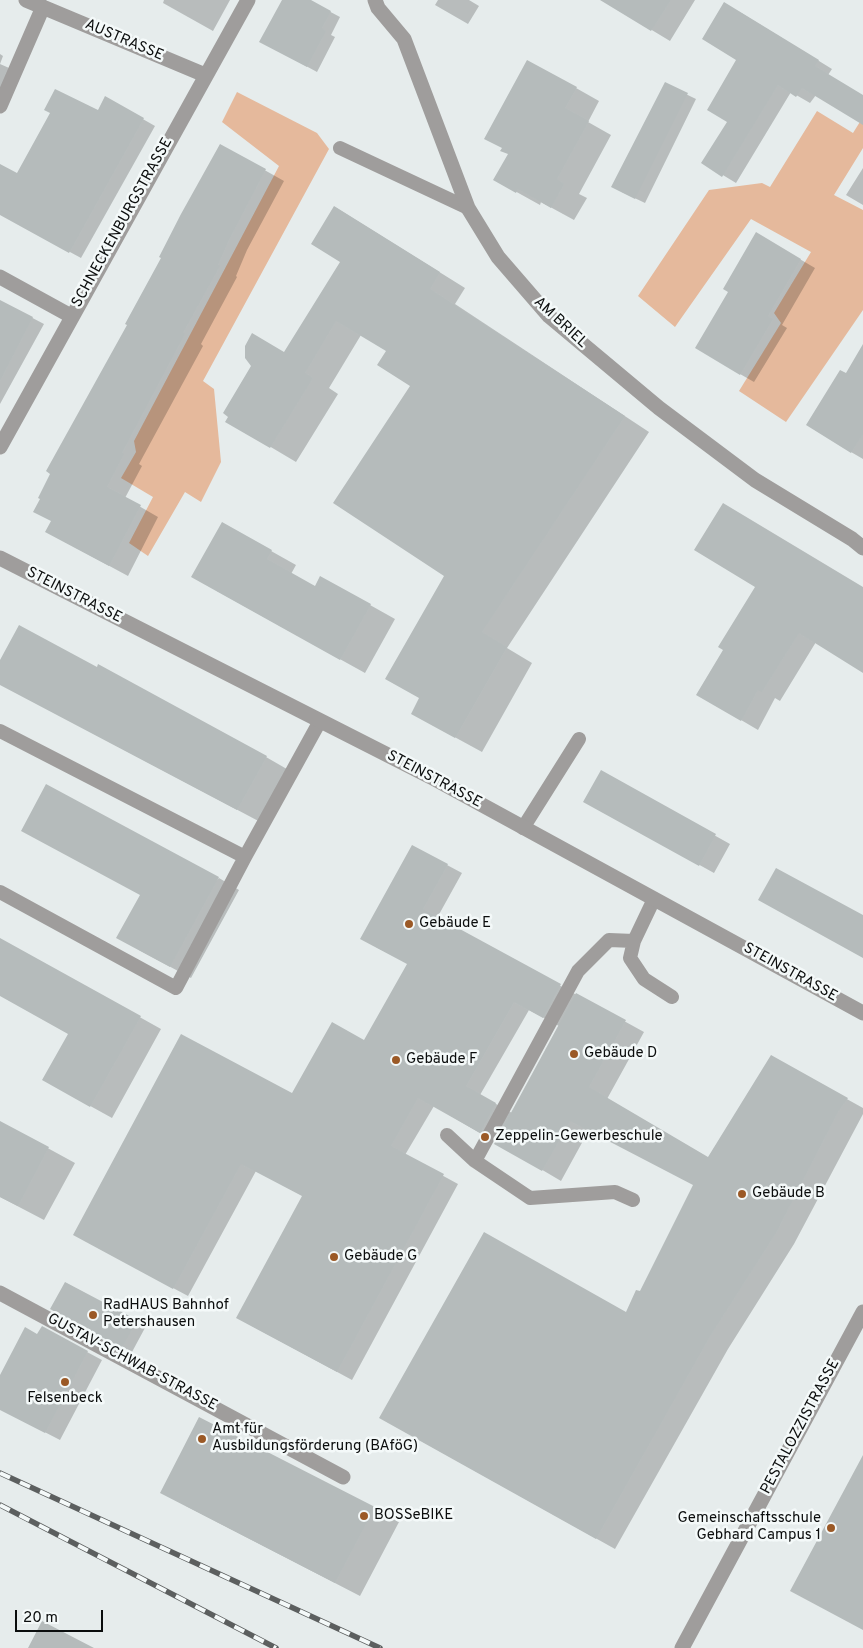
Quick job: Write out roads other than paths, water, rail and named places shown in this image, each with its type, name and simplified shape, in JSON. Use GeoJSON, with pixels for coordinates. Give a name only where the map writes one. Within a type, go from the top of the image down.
{"type":"FeatureCollection","features":[{"type":"Feature","properties":{"kind":"street","name":"AUSTRASSE"},"geometry":{"type":"LineString","coordinates":[[26,0],[205,75]]}},
{"type":"Feature","properties":{"kind":"street","name":"SCHNECKENBURGSTRASSE"},"geometry":{"type":"LineString","coordinates":[[0,447],[248,0]]}},
{"type":"Feature","properties":{"kind":"street","name":"AM BRIEL"},"geometry":{"type":"LineString","coordinates":[[375,0],[378,8],[404,39],[468,208],[498,256],[549,316],[659,408],[755,480],[852,539],[863,548]]}},
{"type":"Feature","properties":{"kind":"street"},"geometry":{"type":"LineString","coordinates":[[0,106],[43,7]]}},
{"type":"Feature","properties":{"kind":"street"},"geometry":{"type":"LineString","coordinates":[[0,277],[71,316]]}},
{"type":"Feature","properties":{"kind":"street","name":"STEINSTRASSE"},"geometry":{"type":"LineString","coordinates":[[0,558],[431,778],[863,1013]]}},
{"type":"Feature","properties":{"kind":"street","name":"GUSTAV-SCHWAB-STRASSE"},"geometry":{"type":"LineString","coordinates":[[0,1293],[343,1477]]}},
{"type":"Feature","properties":{"kind":"street","name":"PESTALOZZISTRASSE"},"geometry":{"type":"LineString","coordinates":[[682,1648],[863,1312]]}},
{"type":"Feature","properties":{"kind":"lane"},"geometry":{"type":"LineString","coordinates":[[340,148],[468,208]]}},
{"type":"Feature","properties":{"kind":"lane"},"geometry":{"type":"LineString","coordinates":[[0,892],[176,988],[320,721]]}},
{"type":"Feature","properties":{"kind":"lane"},"geometry":{"type":"LineString","coordinates":[[0,731],[245,857]]}},
{"type":"Feature","properties":{"kind":"lane"},"geometry":{"type":"LineString","coordinates":[[523,828],[579,739]]}},
{"type":"Feature","properties":{"kind":"lane"},"geometry":{"type":"LineString","coordinates":[[654,899],[634,941],[630,958],[644,979],[672,997]]}},
{"type":"Feature","properties":{"kind":"lane"},"geometry":{"type":"LineString","coordinates":[[475,1161],[578,971],[609,940],[634,941]]}},
{"type":"Feature","properties":{"kind":"lane"},"geometry":{"type":"LineString","coordinates":[[447,1135],[475,1161],[530,1198],[615,1192],[633,1200]]}},
{"type":"Feature","properties":{"kind":"railway"},"geometry":{"type":"LineString","coordinates":[[0,1473],[380,1648]]}},
{"type":"Feature","properties":{"kind":"railway"},"geometry":{"type":"LineString","coordinates":[[0,1505],[276,1648]]}},
{"type":"Feature","properties":{"kind":"place","name":"Gebäude E"},"geometry":{"type":"Point","coordinates":[409,924]}},
{"type":"Feature","properties":{"kind":"place","name":"Gebäude D"},"geometry":{"type":"Point","coordinates":[574,1054]}},
{"type":"Feature","properties":{"kind":"place","name":"Gebäude F"},"geometry":{"type":"Point","coordinates":[396,1060]}},
{"type":"Feature","properties":{"kind":"place","name":"Zeppelin-Gewerbeschule"},"geometry":{"type":"Point","coordinates":[485,1137]}},
{"type":"Feature","properties":{"kind":"place","name":"Gebäude B"},"geometry":{"type":"Point","coordinates":[742,1194]}},
{"type":"Feature","properties":{"kind":"place","name":"Gebäude G"},"geometry":{"type":"Point","coordinates":[334,1257]}},
{"type":"Feature","properties":{"kind":"place","name":"RadHAUS Bahnhof Petershausen"},"geometry":{"type":"Point","coordinates":[93,1315]}},
{"type":"Feature","properties":{"kind":"place","name":"Felsenbeck"},"geometry":{"type":"Point","coordinates":[65,1382]}},
{"type":"Feature","properties":{"kind":"place","name":"Amt für Ausbildungsförderung (BAföG)"},"geometry":{"type":"Point","coordinates":[202,1439]}},
{"type":"Feature","properties":{"kind":"place","name":"BOSSeBIKE"},"geometry":{"type":"Point","coordinates":[364,1516]}},
{"type":"Feature","properties":{"kind":"place","name":"Gemeinschaftsschule Gebhard Campus 1"},"geometry":{"type":"Point","coordinates":[831,1528]}}]}
